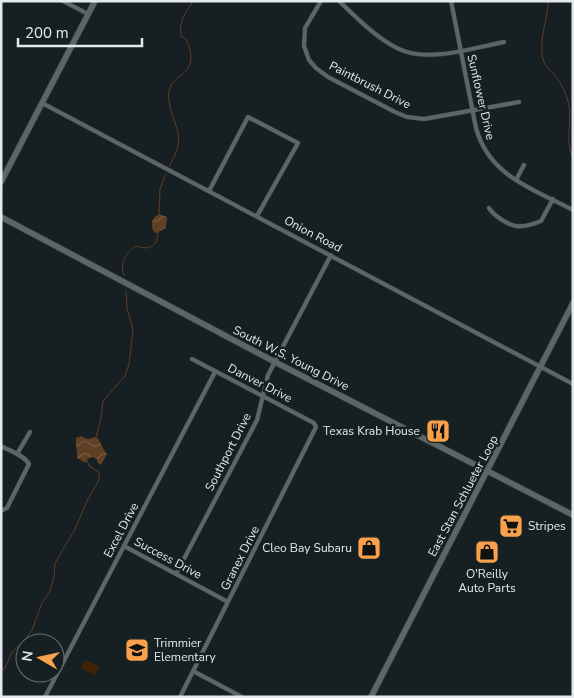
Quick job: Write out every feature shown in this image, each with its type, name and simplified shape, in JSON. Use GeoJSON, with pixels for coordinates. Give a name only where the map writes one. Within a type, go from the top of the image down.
{"type":"FeatureCollection","features":[{"type":"Feature","properties":{"kind":"main road"},"geometry":{"type":"LineString","coordinates":[[1,182],[95,1]]}},
{"type":"Feature","properties":{"kind":"main road","name":"South W.S. Young Drive"},"geometry":{"type":"LineString","coordinates":[[1,217],[275,362],[573,515]]}},
{"type":"Feature","properties":{"kind":"main road","name":"East Stan Schlueter Loop"},"geometry":{"type":"LineString","coordinates":[[371,697],[573,303]]}},
{"type":"Feature","properties":{"kind":"street"},"geometry":{"type":"LineString","coordinates":[[63,1],[88,14]]}},
{"type":"Feature","properties":{"kind":"street","name":"Paintbrush Drive"},"geometry":{"type":"LineString","coordinates":[[321,1],[304,28],[303,37],[309,60],[316,68],[336,80],[407,117],[429,119],[519,102]]}},
{"type":"Feature","properties":{"kind":"street"},"geometry":{"type":"LineString","coordinates":[[339,1],[378,36],[398,48],[426,55],[504,42]]}},
{"type":"Feature","properties":{"kind":"street","name":"Sunflower Drive"},"geometry":{"type":"LineString","coordinates":[[451,1],[478,138],[487,155],[500,169],[516,180],[573,210]]}},
{"type":"Feature","properties":{"kind":"street","name":"Onion Road"},"geometry":{"type":"LineString","coordinates":[[42,103],[573,384]]}},
{"type":"Feature","properties":{"kind":"street"},"geometry":{"type":"LineString","coordinates":[[209,191],[248,117],[298,143],[257,216]]}},
{"type":"Feature","properties":{"kind":"street"},"geometry":{"type":"LineString","coordinates":[[516,180],[524,165]]}},
{"type":"Feature","properties":{"kind":"street"},"geometry":{"type":"LineString","coordinates":[[489,208],[492,214],[519,226],[541,221],[553,199]]}},
{"type":"Feature","properties":{"kind":"street","name":"Southport Drive"},"geometry":{"type":"LineString","coordinates":[[176,574],[257,420],[266,380],[331,255]]}},
{"type":"Feature","properties":{"kind":"street","name":"Danver Drive"},"geometry":{"type":"LineString","coordinates":[[192,359],[314,423],[316,427]]}},
{"type":"Feature","properties":{"kind":"street","name":"Excel Drive"},"geometry":{"type":"LineString","coordinates":[[45,697],[215,372]]}},
{"type":"Feature","properties":{"kind":"street","name":"Granex Drive"},"geometry":{"type":"LineString","coordinates":[[180,697],[316,427]]}},
{"type":"Feature","properties":{"kind":"street"},"geometry":{"type":"LineString","coordinates":[[17,454],[30,432]]}},
{"type":"Feature","properties":{"kind":"street"},"geometry":{"type":"LineString","coordinates":[[1,446],[27,460],[29,464],[7,508],[1,510]]}},
{"type":"Feature","properties":{"kind":"street","name":"Success Drive"},"geometry":{"type":"LineString","coordinates":[[124,546],[228,602]]}},
{"type":"Feature","properties":{"kind":"street"},"geometry":{"type":"LineString","coordinates":[[193,671],[242,697]]}},
{"type":"Feature","properties":{"kind":"shaded area"},"geometry":{"type":"Polygon","coordinates":[[[85,660],[99,667],[95,675],[81,668],[85,660]]]}},
{"type":"Feature","properties":{"kind":"water"},"geometry":{"type":"Polygon","coordinates":[[[159,214],[167,217],[166,228],[156,233],[153,231],[152,223],[153,219],[159,214]]]}},
{"type":"Feature","properties":{"kind":"water"},"geometry":{"type":"Polygon","coordinates":[[[81,436],[88,439],[96,437],[99,440],[107,454],[101,465],[97,462],[97,459],[92,457],[87,459],[88,462],[77,458],[76,438],[81,436]]]}},
{"type":"Feature","properties":{"kind":"waterway"},"geometry":{"type":"LineString","coordinates":[[169,167],[177,151],[179,139],[170,106],[169,92],[171,86],[189,67],[191,60],[186,39],[182,37],[181,23],[193,1]]}},
{"type":"Feature","properties":{"kind":"waterway"},"geometry":{"type":"LineString","coordinates":[[548,1],[542,40],[542,55],[545,64],[560,82],[568,101],[570,116],[569,145],[573,158]]}},
{"type":"Feature","properties":{"kind":"waterway"},"geometry":{"type":"LineString","coordinates":[[159,214],[160,189],[166,174]]}},
{"type":"Feature","properties":{"kind":"waterway"},"geometry":{"type":"LineString","coordinates":[[124,275],[122,267],[126,255],[136,246],[145,248],[155,244],[158,231]]}},
{"type":"Feature","properties":{"kind":"waterway"},"geometry":{"type":"LineString","coordinates":[[96,437],[103,401],[125,376],[129,364],[133,329],[127,308],[126,291]]}},
{"type":"Feature","properties":{"kind":"waterway"},"geometry":{"type":"LineString","coordinates":[[1,671],[5,668],[12,652],[25,640],[32,630],[42,603],[49,593],[54,577],[55,563],[74,531],[88,499],[99,480],[99,472],[89,466],[88,463]]}},
{"type":"Feature","properties":{"kind":"place","name":"Texas Krab House"},"geometry":{"type":"Point","coordinates":[438,431]}},
{"type":"Feature","properties":{"kind":"place","name":"Stripes"},"geometry":{"type":"Point","coordinates":[511,526]}},
{"type":"Feature","properties":{"kind":"place","name":"Cleo Bay Subaru"},"geometry":{"type":"Point","coordinates":[369,548]}},
{"type":"Feature","properties":{"kind":"place","name":"O'Reilly Auto Parts"},"geometry":{"type":"Point","coordinates":[487,552]}},
{"type":"Feature","properties":{"kind":"place","name":"Trimmier Elementary"},"geometry":{"type":"Point","coordinates":[137,650]}}]}
